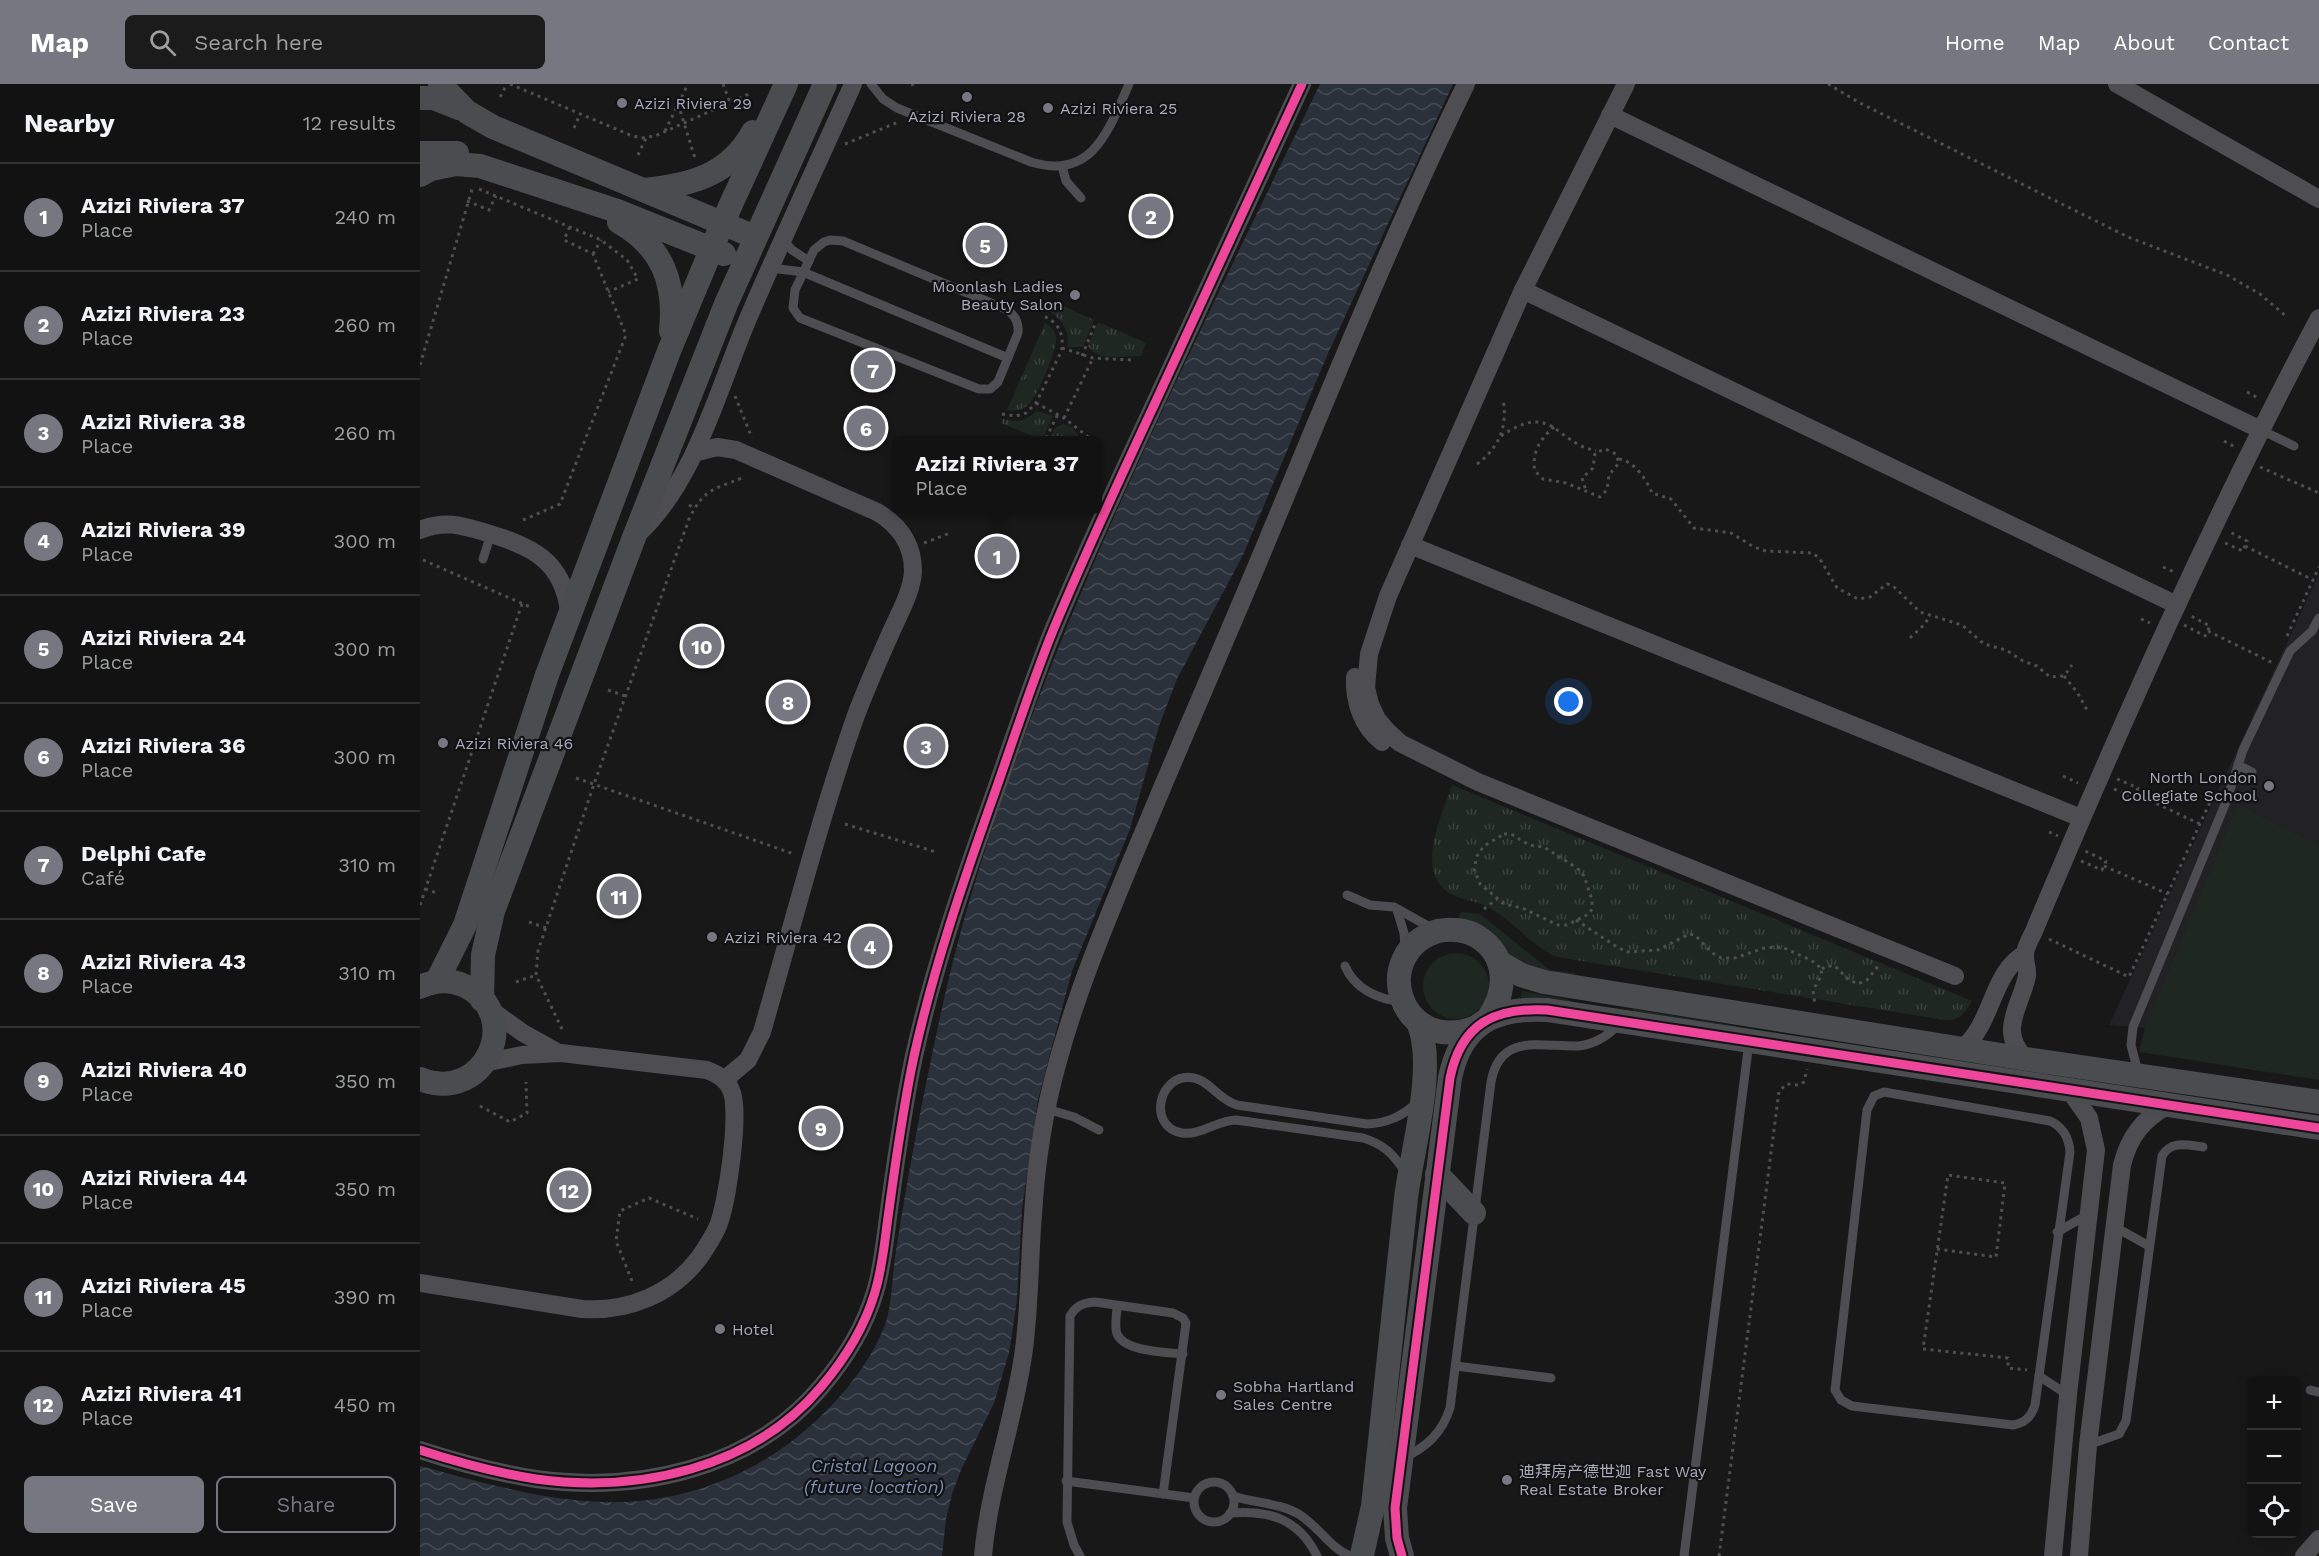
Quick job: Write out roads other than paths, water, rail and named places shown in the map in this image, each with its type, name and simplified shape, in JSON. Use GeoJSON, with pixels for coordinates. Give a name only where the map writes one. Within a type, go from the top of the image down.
{"type":"FeatureCollection","features":[{"type":"Feature","properties":{"kind":"street"},"geometry":{"type":"LineString","coordinates":[[440,84],[467,112]]}},
{"type":"Feature","properties":{"kind":"street"},"geometry":{"type":"LineString","coordinates":[[420,1079],[438,1084],[459,1082],[469,1077],[484,1063],[492,1046],[494,1036],[492,1017],[485,1004],[483,955],[493,911],[633,540],[744,263],[825,84]]}},
{"type":"Feature","properties":{"kind":"street"},"geometry":{"type":"LineString","coordinates":[[633,540],[669,500],[694,453],[783,240],[853,84]]}},
{"type":"Feature","properties":{"kind":"street"},"geometry":{"type":"LineString","coordinates":[[420,1450],[493,1470],[537,1479],[572,1482],[655,1477],[697,1469],[732,1456],[780,1427],[820,1389],[853,1343],[876,1292],[900,1130],[914,1056],[931,986],[961,888],[995,792],[1054,630],[1116,488],[1302,84]]}},
{"type":"Feature","properties":{"kind":"street"},"geometry":{"type":"LineString","coordinates":[[983,1556],[990,1501],[1008,1432],[1023,1355],[1036,1181],[1047,1109],[1068,1024],[1098,941],[1373,287],[1466,84]]}},
{"type":"Feature","properties":{"kind":"street"},"geometry":{"type":"LineString","coordinates":[[1626,84],[1523,290],[1388,596],[1368,654],[1366,688],[1370,704],[1383,726],[1400,743],[1478,782],[1956,976]]}},
{"type":"Feature","properties":{"kind":"street"},"geometry":{"type":"LineString","coordinates":[[2117,84],[2319,199]]}},
{"type":"Feature","properties":{"kind":"street"},"geometry":{"type":"LineString","coordinates":[[642,190],[688,184],[724,166],[743,147],[762,115],[784,88]]}},
{"type":"Feature","properties":{"kind":"street"},"geometry":{"type":"LineString","coordinates":[[429,984],[465,925],[569,612],[669,351],[711,249],[784,88]]}},
{"type":"Feature","properties":{"kind":"street"},"geometry":{"type":"LineString","coordinates":[[420,98],[434,98],[467,112],[493,127],[755,237]]}},
{"type":"Feature","properties":{"kind":"street"},"geometry":{"type":"LineString","coordinates":[[1610,115],[2261,430]]}},
{"type":"Feature","properties":{"kind":"street"},"geometry":{"type":"LineString","coordinates":[[420,153],[456,153],[482,157],[506,166],[528,181]]}},
{"type":"Feature","properties":{"kind":"street"},"geometry":{"type":"LineString","coordinates":[[420,175],[443,166],[468,164],[582,199],[744,263]]}},
{"type":"Feature","properties":{"kind":"street"},"geometry":{"type":"LineString","coordinates":[[582,199],[641,237],[657,256],[669,281],[672,295],[673,310],[669,351]]}},
{"type":"Feature","properties":{"kind":"street"},"geometry":{"type":"LineString","coordinates":[[1523,290],[2174,611]]}},
{"type":"Feature","properties":{"kind":"street"},"geometry":{"type":"LineString","coordinates":[[1963,1048],[1980,1029],[2009,967],[2025,954],[2081,818],[2174,611],[2261,430],[2316,331]]}},
{"type":"Feature","properties":{"kind":"street"},"geometry":{"type":"LineString","coordinates":[[694,453],[717,447],[744,452],[888,518],[904,537],[909,548],[913,572],[911,583],[860,705],[842,755],[762,1032],[748,1060],[724,1080]]}},
{"type":"Feature","properties":{"kind":"street"},"geometry":{"type":"LineString","coordinates":[[420,530],[432,525],[453,524],[522,544],[546,560],[560,579],[568,601],[569,612]]}},
{"type":"Feature","properties":{"kind":"street"},"geometry":{"type":"LineString","coordinates":[[1410,545],[2081,818]]}},
{"type":"Feature","properties":{"kind":"street"},"geometry":{"type":"LineString","coordinates":[[1402,1556],[1397,1538],[1395,1508],[1452,1067],[1461,1046],[1481,1023],[1497,1005],[1502,992],[1503,977],[1499,962],[1491,948],[1477,937],[1461,930],[1439,931],[1428,935],[1413,945],[1405,957],[1399,976],[1400,993],[1406,1009],[1418,1022],[1431,1030],[1445,1034],[1460,1033],[1481,1023],[1517,1010],[1532,1009],[2319,1128]]}},
{"type":"Feature","properties":{"kind":"street"},"geometry":{"type":"LineString","coordinates":[[2025,954],[2028,970],[2013,1016],[2012,1027],[2016,1046],[2026,1059]]}},
{"type":"Feature","properties":{"kind":"street"},"geometry":{"type":"LineString","coordinates":[[1499,962],[1521,975],[1544,982],[2026,1059],[2319,1102]]}},
{"type":"Feature","properties":{"kind":"street"},"geometry":{"type":"LineString","coordinates":[[429,984],[457,983],[475,993],[485,1004],[523,1033],[561,1053]]}},
{"type":"Feature","properties":{"kind":"street"},"geometry":{"type":"LineString","coordinates":[[1387,1556],[1374,1554],[1361,1556],[1373,1506],[1409,1178],[1421,1099],[1425,1057],[1423,1034],[1418,1022]]}},
{"type":"Feature","properties":{"kind":"street"},"geometry":{"type":"LineString","coordinates":[[420,1283],[543,1305],[597,1310],[632,1305],[662,1291],[688,1270],[699,1258],[722,1213],[735,1105],[732,1091],[724,1080],[707,1070],[561,1053],[522,1055],[484,1063]]}},
{"type":"Feature","properties":{"kind":"street"},"geometry":{"type":"LineString","coordinates":[[2053,1556],[2095,1139],[2089,1118],[2070,1091]]}},
{"type":"Feature","properties":{"kind":"street"},"geometry":{"type":"LineString","coordinates":[[2079,1556],[2088,1445],[2122,1165],[2130,1140],[2146,1120],[2167,1106]]}},
{"type":"Feature","properties":{"kind":"street"},"geometry":{"type":"LineString","coordinates":[[1437,1174],[1474,1213]]}},
{"type":"Feature","properties":{"kind":"street"},"geometry":{"type":"LineString","coordinates":[[2304,1556],[2319,1539]]}},
{"type":"Feature","properties":{"kind":"lane"},"geometry":{"type":"LineString","coordinates":[[871,84],[883,99],[897,108],[1031,162],[1052,166],[1062,166],[1082,159],[1099,146],[1129,84]]}},
{"type":"Feature","properties":{"kind":"lane"},"geometry":{"type":"LineString","coordinates":[[1062,166],[1066,181],[1081,198]]}},
{"type":"Feature","properties":{"kind":"lane"},"geometry":{"type":"LineString","coordinates":[[783,240],[792,250],[809,261]]}},
{"type":"Feature","properties":{"kind":"lane"},"geometry":{"type":"LineString","coordinates":[[830,240],[843,242],[1009,311],[1014,315],[1019,327],[998,382],[990,389],[979,389],[810,323],[796,313],[792,302],[809,261],[814,250],[824,242],[830,240]]}},
{"type":"Feature","properties":{"kind":"lane"},"geometry":{"type":"LineString","coordinates":[[771,268],[803,272],[1008,358]]}},
{"type":"Feature","properties":{"kind":"lane"},"geometry":{"type":"LineString","coordinates":[[2261,430],[2294,446]]}},
{"type":"Feature","properties":{"kind":"lane"},"geometry":{"type":"LineString","coordinates":[[483,559],[491,534]]}},
{"type":"Feature","properties":{"kind":"lane"},"geometry":{"type":"LineString","coordinates":[[2139,1075],[2131,1045],[2133,1027],[2226,802],[2238,765],[2287,658],[2295,646],[2312,630],[2319,618]]}},
{"type":"Feature","properties":{"kind":"lane"},"geometry":{"type":"LineString","coordinates":[[2238,765],[2252,772]]}},
{"type":"Feature","properties":{"kind":"lane"},"geometry":{"type":"LineString","coordinates":[[1347,895],[1370,905],[1390,906],[1439,931]]}},
{"type":"Feature","properties":{"kind":"lane"},"geometry":{"type":"LineString","coordinates":[[1397,910],[1404,933],[1405,957]]}},
{"type":"Feature","properties":{"kind":"lane"},"geometry":{"type":"LineString","coordinates":[[1345,966],[1353,980],[1370,994],[1385,1001],[1403,1001]]}},
{"type":"Feature","properties":{"kind":"lane"},"geometry":{"type":"LineString","coordinates":[[1401,1459],[1420,1450],[1434,1437],[1444,1424],[1453,1396],[1491,1082],[1500,1059],[1521,1045],[1579,1046],[1593,1043],[1605,1036],[1621,1021]]}},
{"type":"Feature","properties":{"kind":"lane"},"geometry":{"type":"LineString","coordinates":[[1684,1556],[1749,1040]]}},
{"type":"Feature","properties":{"kind":"lane"},"geometry":{"type":"LineString","coordinates":[[1409,1178],[1390,1152],[1373,1141],[1236,1120],[1222,1121],[1198,1131],[1184,1133],[1170,1128],[1165,1123],[1160,1103],[1162,1095],[1172,1083],[1187,1078],[1201,1080],[1220,1097],[1237,1105],[1367,1124],[1398,1117],[1421,1099]]}},
{"type":"Feature","properties":{"kind":"lane"},"geometry":{"type":"LineString","coordinates":[[1884,1092],[2043,1120],[2055,1124],[2065,1133],[2070,1152],[2039,1373],[2033,1412],[2028,1419],[2013,1425],[1852,1406],[1846,1404],[1838,1395],[1835,1383],[1867,1110],[1874,1096],[1884,1092]]}},
{"type":"Feature","properties":{"kind":"lane"},"geometry":{"type":"LineString","coordinates":[[1047,1109],[1074,1117],[1099,1130]]}},
{"type":"Feature","properties":{"kind":"lane"},"geometry":{"type":"LineString","coordinates":[[2088,1445],[2119,1434],[2125,1426],[2162,1156],[2173,1145],[2203,1147]]}},
{"type":"Feature","properties":{"kind":"lane"},"geometry":{"type":"LineString","coordinates":[[2057,1232],[2089,1214]]}},
{"type":"Feature","properties":{"kind":"lane"},"geometry":{"type":"LineString","coordinates":[[2115,1227],[2149,1246]]}},
{"type":"Feature","properties":{"kind":"lane"},"geometry":{"type":"LineString","coordinates":[[1080,1556],[1067,1522],[1066,1481],[1070,1316],[1075,1307],[1084,1302],[1178,1315],[1186,1323],[1163,1494]]}},
{"type":"Feature","properties":{"kind":"lane"},"geometry":{"type":"LineString","coordinates":[[1117,1306],[1116,1328],[1121,1340],[1126,1344],[1183,1354]]}},
{"type":"Feature","properties":{"kind":"lane"},"geometry":{"type":"LineString","coordinates":[[1456,1366],[1551,1378]]}},
{"type":"Feature","properties":{"kind":"lane"},"geometry":{"type":"LineString","coordinates":[[2039,1373],[2068,1395]]}},
{"type":"Feature","properties":{"kind":"lane"},"geometry":{"type":"LineString","coordinates":[[1066,1481],[1194,1498]]}},
{"type":"Feature","properties":{"kind":"lane"},"geometry":{"type":"LineString","coordinates":[[1216,1482],[1226,1486],[1233,1496],[1233,1508],[1219,1521],[1206,1520],[1196,1511],[1194,1498],[1204,1484],[1216,1482]]}},
{"type":"Feature","properties":{"kind":"lane"},"geometry":{"type":"LineString","coordinates":[[1233,1496],[1284,1508],[1300,1515],[1333,1547],[1350,1556]]}},
{"type":"Feature","properties":{"kind":"lane"},"geometry":{"type":"LineString","coordinates":[[1230,1513],[1252,1513],[1290,1522],[1305,1536],[1317,1556]]}},
{"type":"Feature","properties":{"kind":"water","name":"Cristal Lagoon (future location)"},"geometry":{"type":"Polygon","coordinates":[[[1320,84],[1453,84],[1329,351],[1243,555],[1177,679],[1159,726],[1130,829],[1072,971],[1038,1100],[1022,1209],[1017,1300],[1009,1353],[994,1403],[961,1470],[952,1494],[946,1519],[942,1556],[420,1556],[420,1466],[511,1489],[580,1501],[634,1501],[664,1498],[693,1491],[750,1468],[776,1453],[800,1435],[842,1394],[875,1347],[888,1314],[909,1171],[947,987],[967,909],[1001,802],[1039,696],[1126,489],[1320,84]]]}},
{"type":"Feature","properties":{"kind":"place","name":"Azizi Riviera 28"},"geometry":{"type":"Point","coordinates":[967,97]}},
{"type":"Feature","properties":{"kind":"place","name":"Azizi Riviera 29"},"geometry":{"type":"Point","coordinates":[622,103]}},
{"type":"Feature","properties":{"kind":"place","name":"Azizi Riviera 25"},"geometry":{"type":"Point","coordinates":[1048,108]}},
{"type":"Feature","properties":{"kind":"place","name":"Azizi Riviera 23"},"geometry":{"type":"Point","coordinates":[1151,216]}},
{"type":"Feature","properties":{"kind":"place","name":"Azizi Riviera 24"},"geometry":{"type":"Point","coordinates":[985,245]}},
{"type":"Feature","properties":{"kind":"place","name":"Moonlash Ladies Beauty Salon"},"geometry":{"type":"Point","coordinates":[1075,295]}},
{"type":"Feature","properties":{"kind":"place","name":"Delphi Cafe"},"geometry":{"type":"Point","coordinates":[873,370]}},
{"type":"Feature","properties":{"kind":"place","name":"Azizi Riviera 36"},"geometry":{"type":"Point","coordinates":[866,428]}},
{"type":"Feature","properties":{"kind":"place","name":"Azizi Riviera 37"},"geometry":{"type":"Point","coordinates":[997,556]}},
{"type":"Feature","properties":{"kind":"place","name":"Azizi Riviera 44"},"geometry":{"type":"Point","coordinates":[702,646]}},
{"type":"Feature","properties":{"kind":"place","name":"Azizi Riviera 43"},"geometry":{"type":"Point","coordinates":[788,702]}},
{"type":"Feature","properties":{"kind":"place","name":"Azizi Riviera 46"},"geometry":{"type":"Point","coordinates":[443,743]}},
{"type":"Feature","properties":{"kind":"place","name":"Azizi Riviera 38"},"geometry":{"type":"Point","coordinates":[926,746]}},
{"type":"Feature","properties":{"kind":"place","name":"North London Collegiate School"},"geometry":{"type":"Point","coordinates":[2269,786]}},
{"type":"Feature","properties":{"kind":"place","name":"Azizi Riviera 45"},"geometry":{"type":"Point","coordinates":[619,896]}},
{"type":"Feature","properties":{"kind":"place","name":"Azizi Riviera 42"},"geometry":{"type":"Point","coordinates":[712,937]}},
{"type":"Feature","properties":{"kind":"place","name":"Azizi Riviera 39"},"geometry":{"type":"Point","coordinates":[870,946]}},
{"type":"Feature","properties":{"kind":"place","name":"Azizi Riviera 40"},"geometry":{"type":"Point","coordinates":[821,1128]}},
{"type":"Feature","properties":{"kind":"place","name":"Azizi Riviera 41"},"geometry":{"type":"Point","coordinates":[569,1190]}},
{"type":"Feature","properties":{"kind":"place","name":"Hotel"},"geometry":{"type":"Point","coordinates":[720,1329]}},
{"type":"Feature","properties":{"kind":"place","name":"Sobha Hartland Sales Centre"},"geometry":{"type":"Point","coordinates":[1221,1395]}},
{"type":"Feature","properties":{"kind":"place","name":"迪拜房产德世迦 Fast Way Real Estate Broker"},"geometry":{"type":"Point","coordinates":[1507,1480]}}]}
